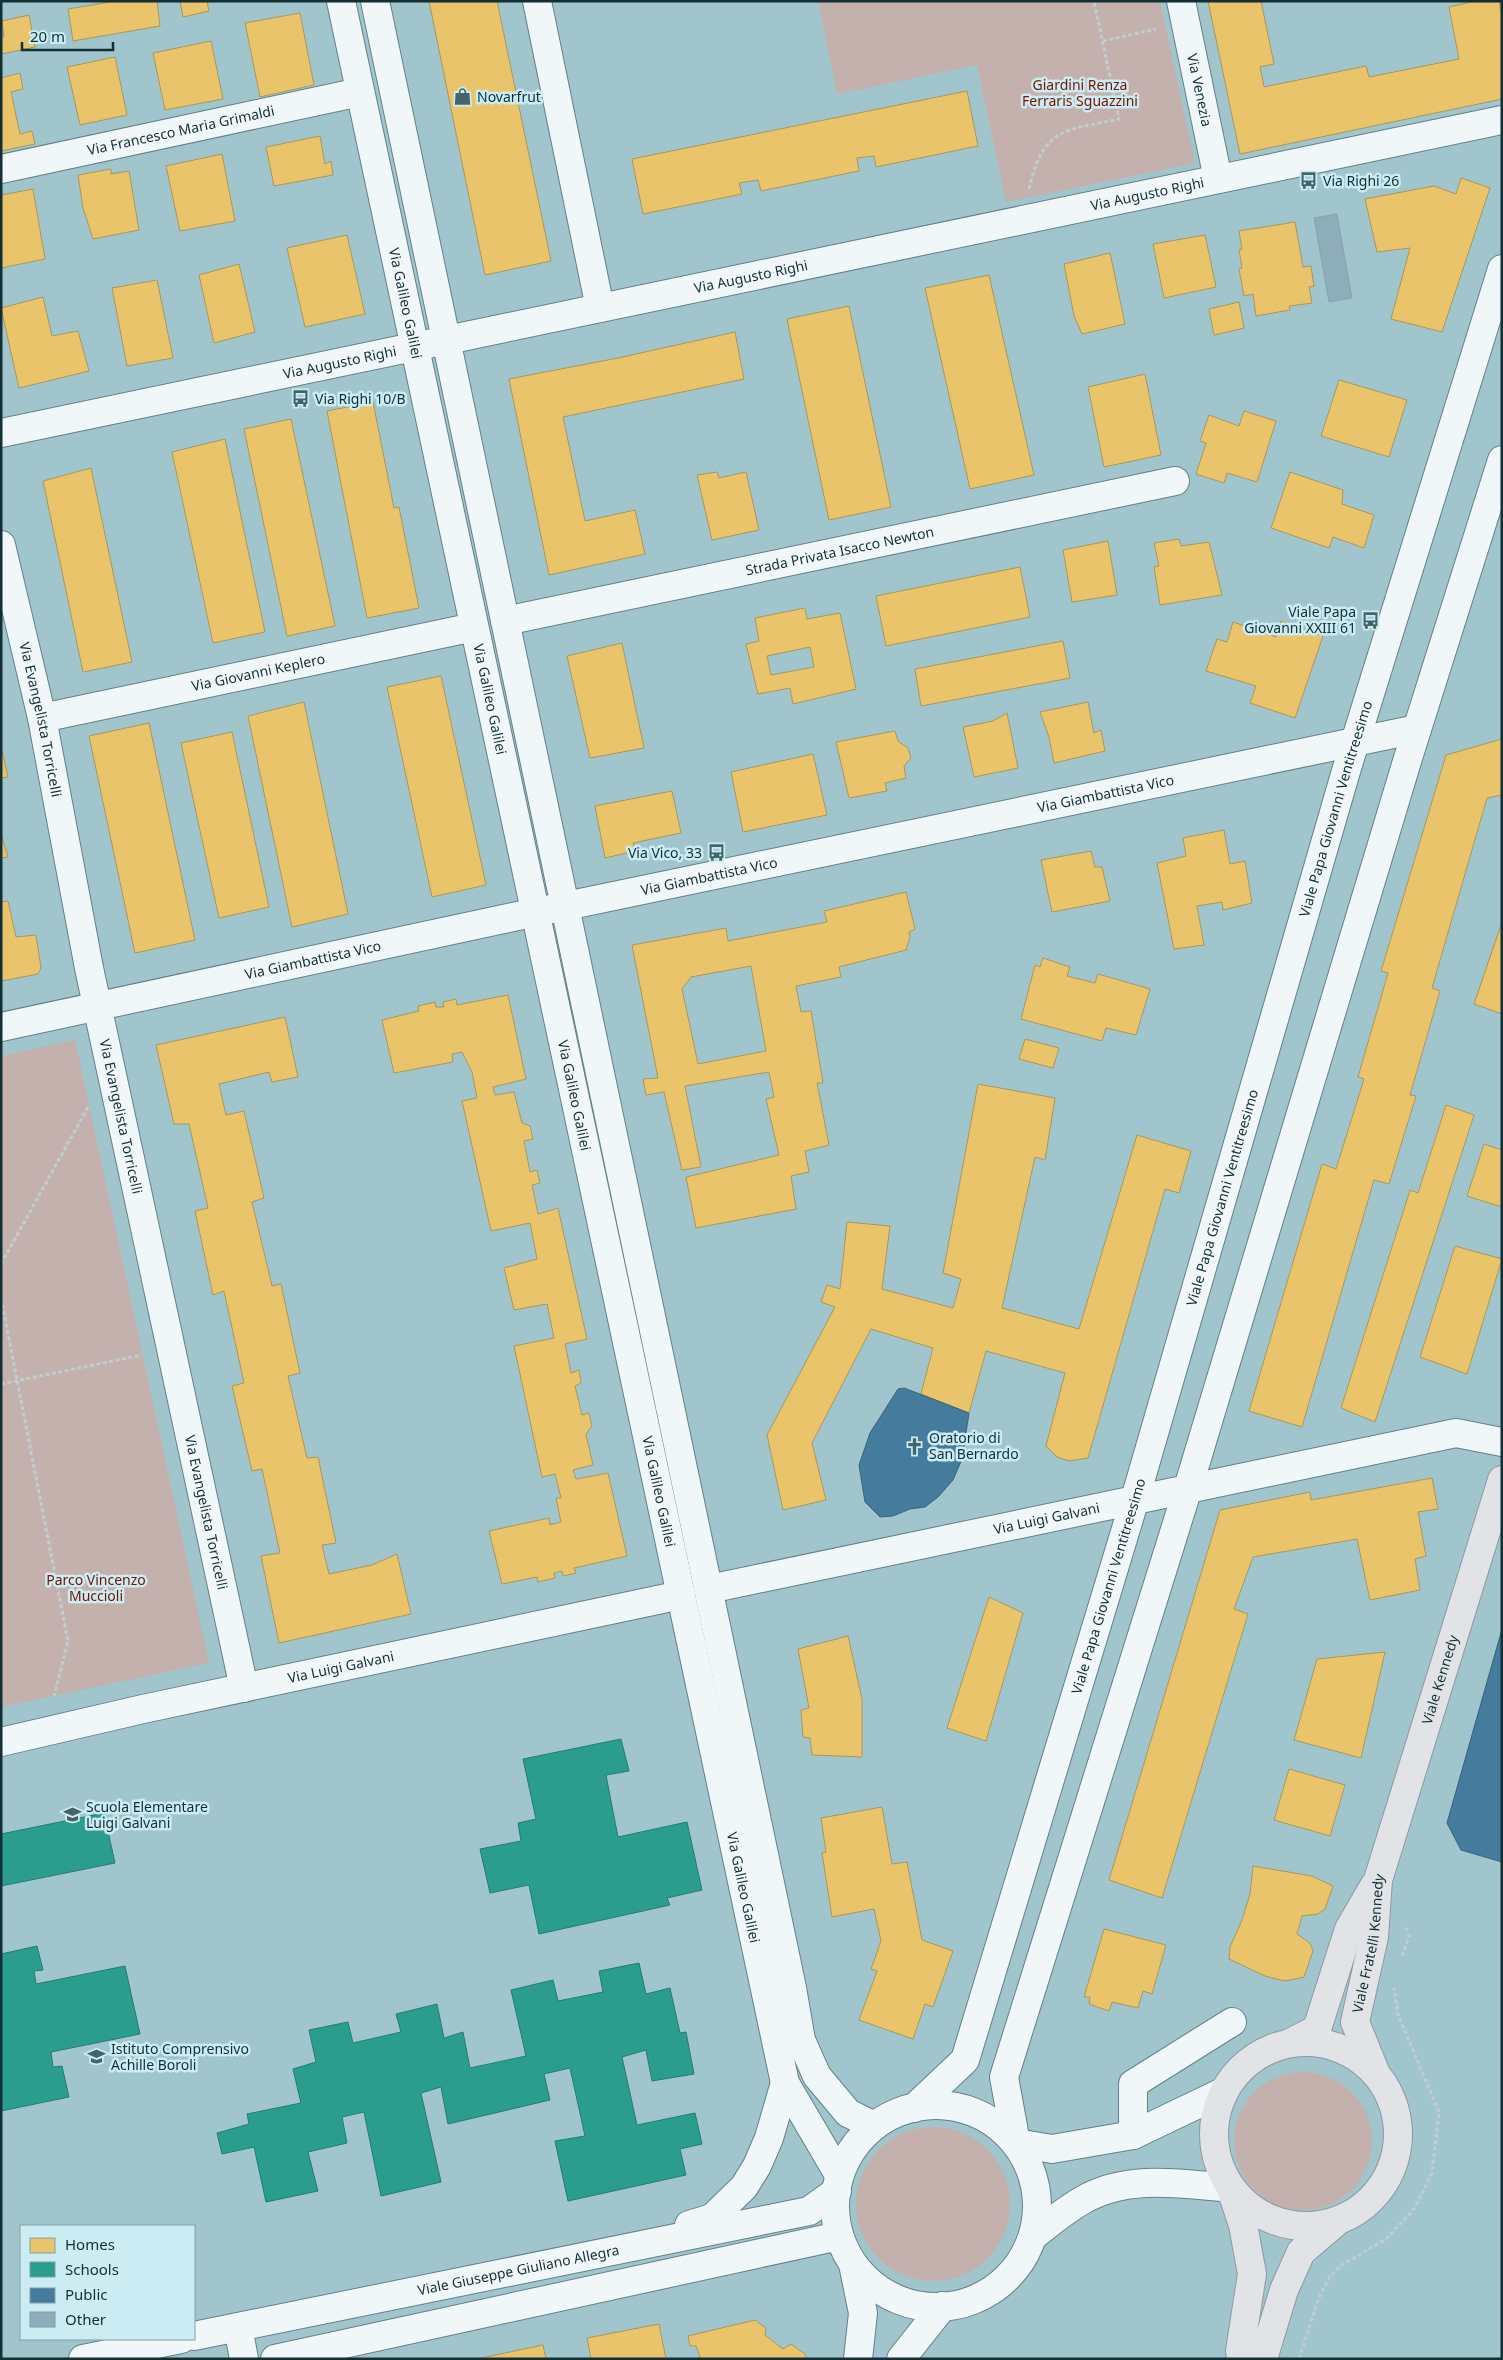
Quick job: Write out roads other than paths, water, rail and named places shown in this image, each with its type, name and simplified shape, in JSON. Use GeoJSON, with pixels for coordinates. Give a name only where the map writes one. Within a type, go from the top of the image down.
{"type":"FeatureCollection","features":[{"type":"Feature","properties":{"kind":"main road","name":"Viale Kennedy"},"geometry":{"type":"LineString","coordinates":[[1378,1880],[1502,1480]]}},
{"type":"Feature","properties":{"kind":"main road","name":"Viale Fratelli Kennedy"},"geometry":{"type":"LineString","coordinates":[[1290,2043],[1317,2029],[1349,1928],[1378,1880]]}},
{"type":"Feature","properties":{"kind":"main road","name":"Viale Fratelli Kennedy"},"geometry":{"type":"LineString","coordinates":[[1376,2074],[1355,2022],[1374,1937],[1378,1880]]}},
{"type":"Feature","properties":{"kind":"main road"},"geometry":{"type":"LineString","coordinates":[[1241,2359],[1240,2351],[1252,2274],[1243,2225],[1230,2188],[1222,2174],[1214,2147],[1214,2119],[1223,2092],[1239,2070],[1260,2054],[1290,2043],[1322,2043],[1352,2054],[1376,2074],[1392,2099],[1399,2128],[1396,2159],[1383,2186],[1362,2208],[1336,2222],[1301,2252],[1284,2290],[1262,2359]]}},
{"type":"Feature","properties":{"kind":"main road"},"geometry":{"type":"LineString","coordinates":[[1230,2188],[1251,2209],[1277,2223],[1307,2227],[1336,2222]]}},
{"type":"Feature","properties":{"kind":"street","name":"Via Galileo Galilei"},"geometry":{"type":"LineString","coordinates":[[341,1],[785,2083],[822,2144],[838,2183]]}},
{"type":"Feature","properties":{"kind":"street","name":"Via Galileo Galilei"},"geometry":{"type":"LineString","coordinates":[[375,1],[792,1988],[801,2040],[817,2076],[848,2113],[874,2126]]}},
{"type":"Feature","properties":{"kind":"street"},"geometry":{"type":"LineString","coordinates":[[537,1],[600,308]]}},
{"type":"Feature","properties":{"kind":"street","name":"Via Venezia"},"geometry":{"type":"LineString","coordinates":[[1181,1],[1218,179]]}},
{"type":"Feature","properties":{"kind":"street","name":"Via Francesco Maria Grimaldi"},"geometry":{"type":"LineString","coordinates":[[1,169],[360,92]]}},
{"type":"Feature","properties":{"kind":"street","name":"Via Augusto Righi"},"geometry":{"type":"LineString","coordinates":[[1,434],[1502,120]]}},
{"type":"Feature","properties":{"kind":"street","name":"Viale Papa Giovanni Ventitreesimo"},"geometry":{"type":"LineString","coordinates":[[914,2108],[965,2060],[1136,1499],[1356,741],[1502,269]]}},
{"type":"Feature","properties":{"kind":"street"},"geometry":{"type":"LineString","coordinates":[[853,2264],[874,2286],[901,2301],[933,2307],[966,2303],[995,2288],[1018,2266],[1033,2236],[1038,2204],[1032,2172],[1016,2143],[1004,2077],[1188,1488],[1418,729],[1502,460]]}},
{"type":"Feature","properties":{"kind":"street","name":"Strada Privata Isacco Newton"},"geometry":{"type":"LineString","coordinates":[[505,621],[1175,481]]}},
{"type":"Feature","properties":{"kind":"street","name":"Via Evangelista Torricelli"},"geometry":{"type":"LineString","coordinates":[[1,545],[42,718],[98,1007],[244,1688]]}},
{"type":"Feature","properties":{"kind":"street","name":"Via Giovanni Keplero"},"geometry":{"type":"LineString","coordinates":[[42,718],[474,627]]}},
{"type":"Feature","properties":{"kind":"street","name":"Via Giambattista Vico"},"geometry":{"type":"LineString","coordinates":[[1,1027],[565,906],[1418,729]]}},
{"type":"Feature","properties":{"kind":"street","name":"Via Luigi Galvani"},"geometry":{"type":"LineString","coordinates":[[708,1589],[1456,1432],[1502,1442]]}},
{"type":"Feature","properties":{"kind":"street","name":"Via Luigi Galvani"},"geometry":{"type":"LineString","coordinates":[[1,1742],[681,1595]]}},
{"type":"Feature","properties":{"kind":"street"},"geometry":{"type":"LineString","coordinates":[[1133,2135],[1133,2084],[1232,2022]]}},
{"type":"Feature","properties":{"kind":"street"},"geometry":{"type":"LineString","coordinates":[[652,2243],[672,2231],[712,2218],[744,2188],[757,2166],[769,2138],[785,2083]]}},
{"type":"Feature","properties":{"kind":"street"},"geometry":{"type":"LineString","coordinates":[[858,2359],[862,2313],[853,2264],[839,2236],[834,2206],[838,2183],[852,2148],[874,2126],[901,2111],[914,2108],[931,2105],[961,2108],[991,2121],[1016,2143],[1052,2149],[1133,2135],[1223,2092]]}},
{"type":"Feature","properties":{"kind":"street"},"geometry":{"type":"LineString","coordinates":[[1033,2236],[1084,2199],[1121,2185],[1156,2182],[1230,2188]]}},
{"type":"Feature","properties":{"kind":"street","name":"Viale Giuseppe Giuliano Allegra"},"geometry":{"type":"LineString","coordinates":[[195,2336],[809,2211],[838,2183]]}},
{"type":"Feature","properties":{"kind":"street"},"geometry":{"type":"LineString","coordinates":[[275,2359],[839,2236]]}},
{"type":"Feature","properties":{"kind":"street"},"geometry":{"type":"LineString","coordinates":[[901,2359],[943,2306]]}},
{"type":"Feature","properties":{"kind":"street"},"geometry":{"type":"LineString","coordinates":[[238,2327],[244,2359]]}},
{"type":"Feature","properties":{"kind":"street"},"geometry":{"type":"LineString","coordinates":[[83,2359],[176,2340]]}},
{"type":"Feature","properties":{"kind":"place","name":"Novarfrut"},"geometry":{"type":"Point","coordinates":[463,97]}},
{"type":"Feature","properties":{"kind":"place","name":"Via Righi 26"},"geometry":{"type":"Point","coordinates":[1309,181]}},
{"type":"Feature","properties":{"kind":"place","name":"Via Righi 10/B"},"geometry":{"type":"Point","coordinates":[301,399]}},
{"type":"Feature","properties":{"kind":"place","name":"Viale Papa Giovanni XXIII 61"},"geometry":{"type":"Point","coordinates":[1370,620]}},
{"type":"Feature","properties":{"kind":"place","name":"Via Vico, 33"},"geometry":{"type":"Point","coordinates":[716,853]}},
{"type":"Feature","properties":{"kind":"place","name":"Oratorio di San Bernardo"},"geometry":{"type":"Point","coordinates":[915,1446]}},
{"type":"Feature","properties":{"kind":"place","name":"Scuola Elementare Luigi Galvani"},"geometry":{"type":"Point","coordinates":[72,1815]}},
{"type":"Feature","properties":{"kind":"place","name":"Istituto Comprensivo Achille Boroli"},"geometry":{"type":"Point","coordinates":[97,2057]}},
{"type":"Feature","properties":{"kind":"park label","name":"Giardini Renza Ferraris Sguazzini"},"geometry":{"type":"Point","coordinates":[1080,94]}},
{"type":"Feature","properties":{"kind":"park label","name":"Parco Vincenzo Muccioli"},"geometry":{"type":"Point","coordinates":[96,1588]}}]}
